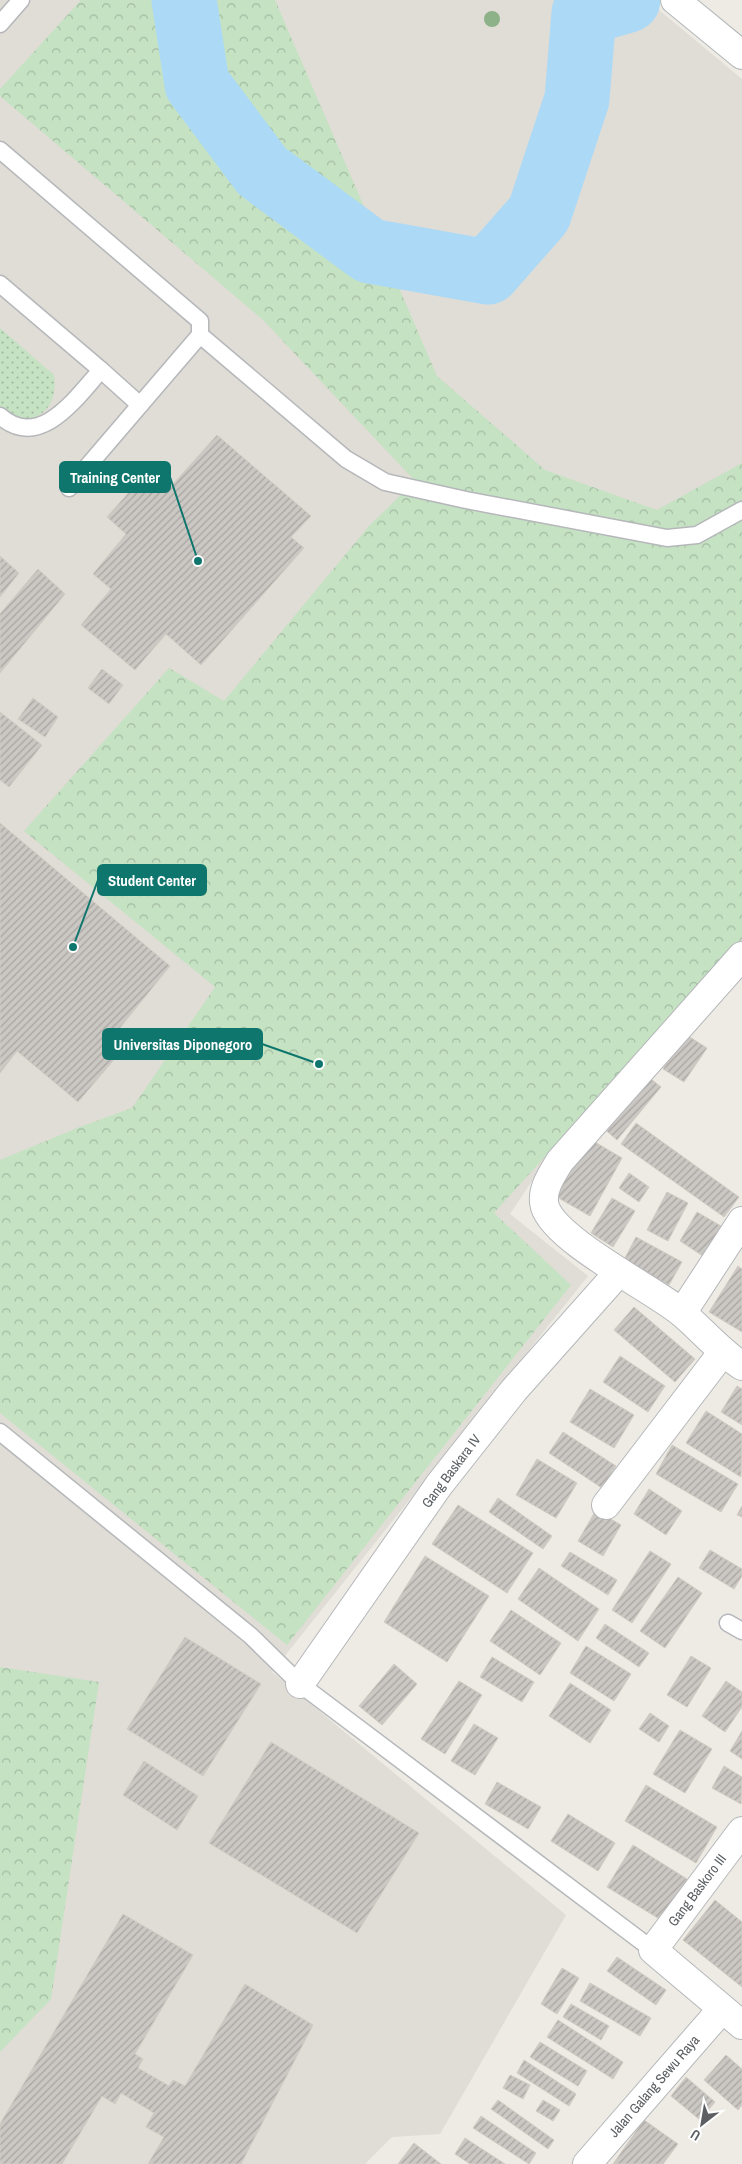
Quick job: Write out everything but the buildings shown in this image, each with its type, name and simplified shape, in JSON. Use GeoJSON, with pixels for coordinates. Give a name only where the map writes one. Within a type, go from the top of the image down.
{"type":"FeatureCollection","features":[{"type":"Feature","properties":{"kind":"street"},"geometry":{"type":"LineString","coordinates":[[685,8],[742,55]]}},
{"type":"Feature","properties":{"kind":"street"},"geometry":{"type":"LineString","coordinates":[[606,1505],[732,1360],[682,1313],[619,1272],[577,1241],[550,1217],[544,1206],[544,1192],[560,1161],[742,956]]}},
{"type":"Feature","properties":{"kind":"street"},"geometry":{"type":"LineString","coordinates":[[682,1313],[742,1220]]}},
{"type":"Feature","properties":{"kind":"street","name":"Gang Baskara IV"},"geometry":{"type":"LineString","coordinates":[[300,1684],[439,1485],[514,1390],[619,1272]]}},
{"type":"Feature","properties":{"kind":"street","name":"Gang Baskoro III"},"geometry":{"type":"LineString","coordinates":[[653,1950],[742,1831]]}},
{"type":"Feature","properties":{"kind":"street"},"geometry":{"type":"LineString","coordinates":[[653,1950],[732,2017]]}},
{"type":"Feature","properties":{"kind":"street","name":"Jalan Galang Sewu Raya"},"geometry":{"type":"LineString","coordinates":[[587,2164],[732,2017]]}},
{"type":"Feature","properties":{"kind":"lane"},"geometry":{"type":"LineString","coordinates":[[0,24],[21,0]]}},
{"type":"Feature","properties":{"kind":"lane"},"geometry":{"type":"LineString","coordinates":[[0,150],[200,321],[200,335],[69,488]]}},
{"type":"Feature","properties":{"kind":"lane"},"geometry":{"type":"LineString","coordinates":[[0,284],[140,405]]}},
{"type":"Feature","properties":{"kind":"lane"},"geometry":{"type":"LineString","coordinates":[[200,335],[346,459],[385,482],[466,500],[667,538],[697,535],[742,510]]}},
{"type":"Feature","properties":{"kind":"lane"},"geometry":{"type":"LineString","coordinates":[[0,416],[11,425],[36,427],[53,420],[67,410],[101,370]]}},
{"type":"Feature","properties":{"kind":"lane"},"geometry":{"type":"LineString","coordinates":[[0,1432],[251,1636],[300,1684],[653,1950]]}},
{"type":"Feature","properties":{"kind":"shaded area"},"geometry":{"type":"Polygon","coordinates":[[[0,0],[647,0],[742,79],[742,949],[534,1178],[510,1214],[588,1276],[272,1672],[566,1915],[440,2134],[392,2137],[365,2164],[0,2164],[0,0]]]}},
{"type":"Feature","properties":{"kind":"green space"},"geometry":{"type":"Polygon","coordinates":[[[81,0],[275,0],[437,376],[545,470],[657,510],[742,463],[742,939],[494,1213],[571,1285],[287,1645],[0,1413],[0,1160],[77,1128],[132,1108],[215,987],[24,831],[169,668],[224,701],[369,526],[415,481],[263,320],[0,96],[0,89],[81,0]]]}},
{"type":"Feature","properties":{"kind":"green space"},"geometry":{"type":"Polygon","coordinates":[[[0,328],[54,375],[55,388],[52,399],[40,415],[22,418],[11,415],[0,407],[0,328]]]}},
{"type":"Feature","properties":{"kind":"green space"},"geometry":{"type":"Polygon","coordinates":[[[0,1667],[99,1682],[51,1999],[0,2052],[0,1667]]]}},
{"type":"Feature","properties":{"kind":"waterway"},"geometry":{"type":"LineString","coordinates":[[184,0],[197,84],[262,171],[370,251],[488,272],[539,214],[577,99],[584,13],[628,0]]}},
{"type":"Feature","properties":{"kind":"place","name":"Training Center"},"geometry":{"type":"Point","coordinates":[198,561]}},
{"type":"Feature","properties":{"kind":"place","name":"Student Center"},"geometry":{"type":"Point","coordinates":[73,947]}},
{"type":"Feature","properties":{"kind":"place","name":"Universitas Diponegoro"},"geometry":{"type":"Point","coordinates":[319,1064]}}]}
